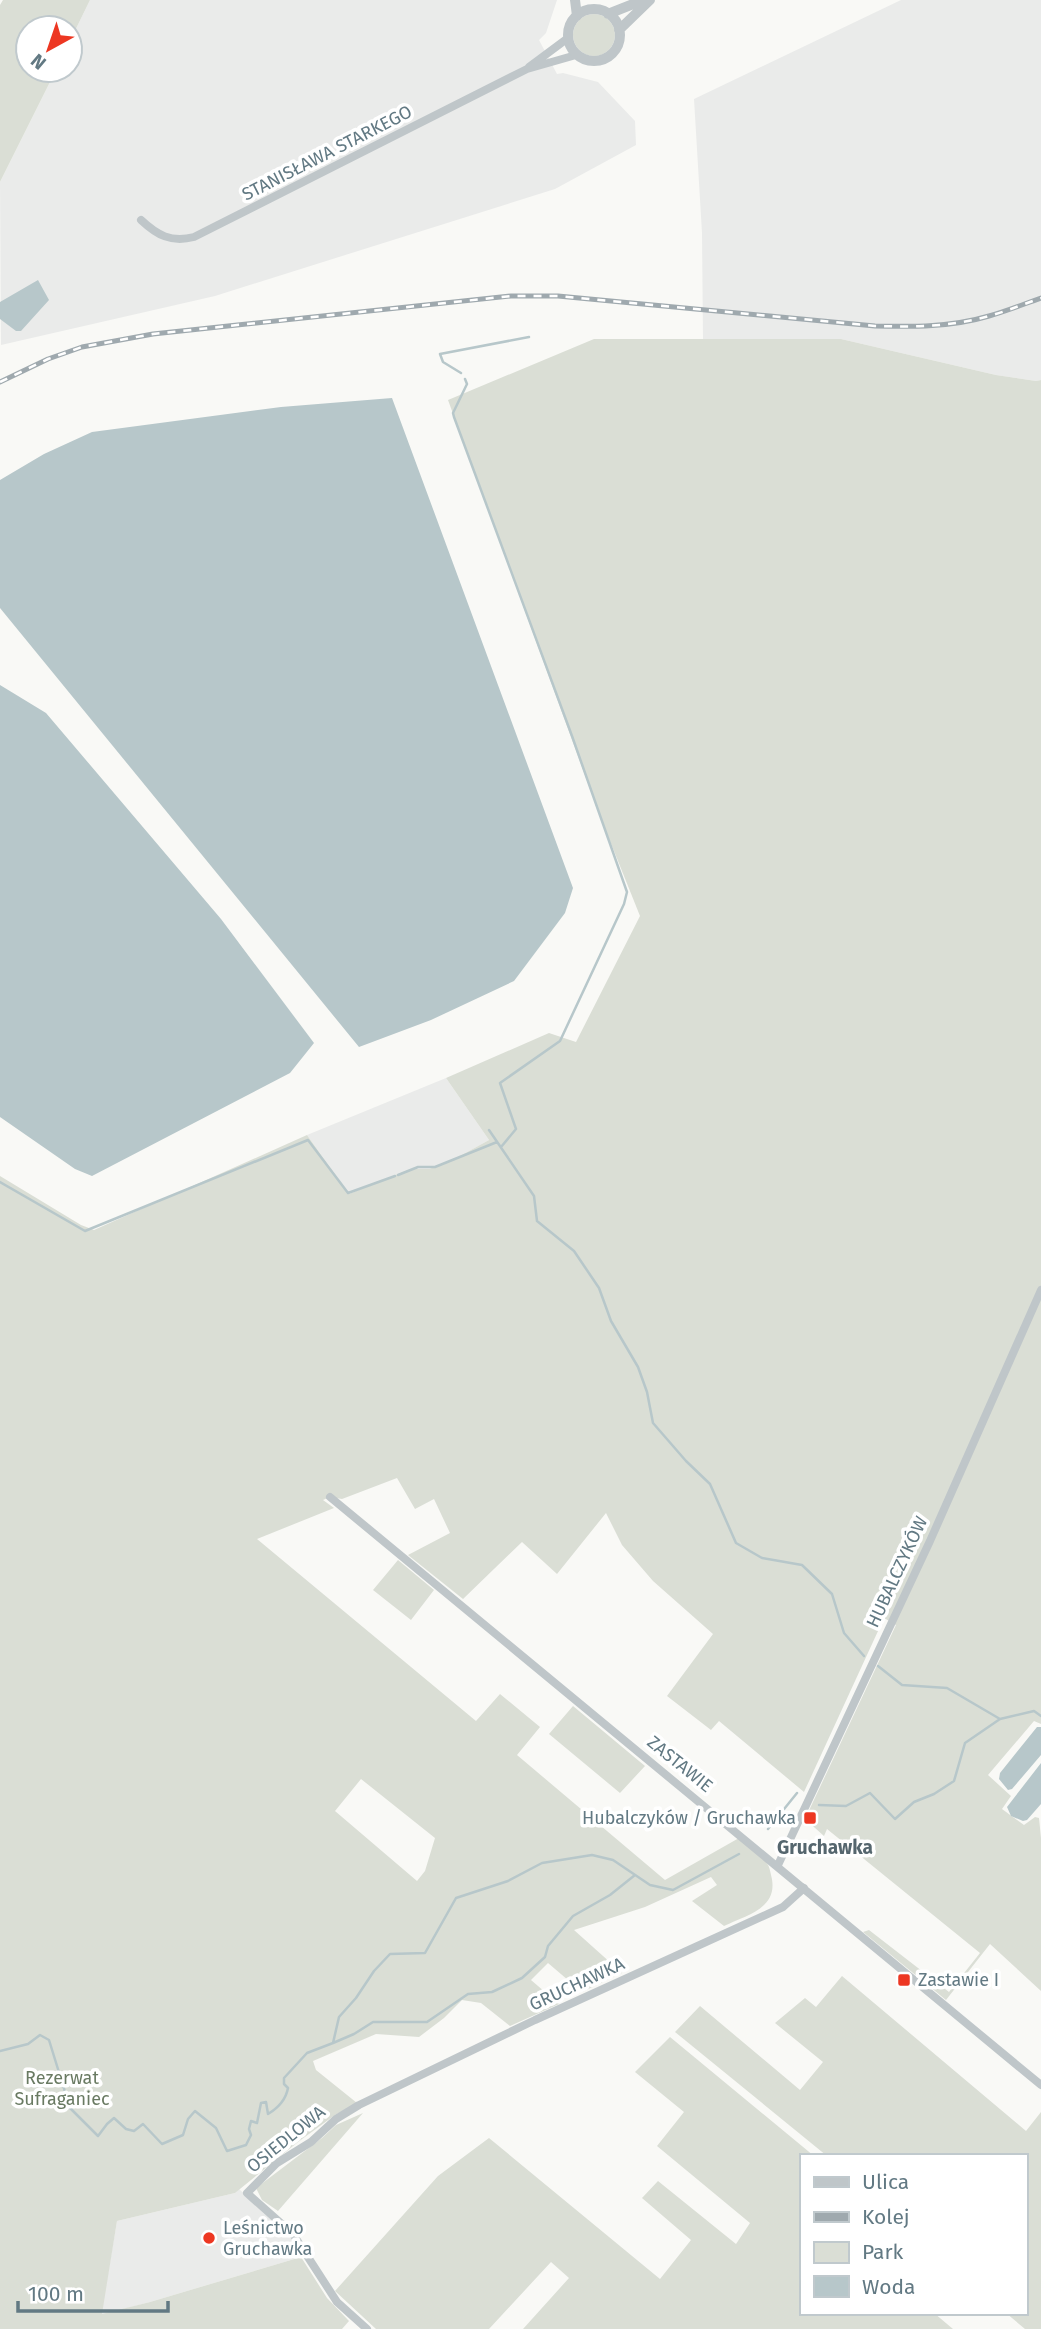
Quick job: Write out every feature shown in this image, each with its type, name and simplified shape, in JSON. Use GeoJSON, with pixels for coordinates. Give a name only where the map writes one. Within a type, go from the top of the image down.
{"type":"FeatureCollection","features":[{"type":"Feature","properties":{"kind":"street"},"geometry":{"type":"LineString","coordinates":[[575,0],[577,16]]}},
{"type":"Feature","properties":{"kind":"street"},"geometry":{"type":"LineString","coordinates":[[587,0],[596,9],[608,14],[620,30],[618,45],[609,57],[592,61],[576,55],[570,47],[568,30],[577,16],[596,9]]}},
{"type":"Feature","properties":{"kind":"street"},"geometry":{"type":"LineString","coordinates":[[608,14],[643,0]]}},
{"type":"Feature","properties":{"kind":"street"},"geometry":{"type":"LineString","coordinates":[[620,30],[650,0]]}},
{"type":"Feature","properties":{"kind":"street"},"geometry":{"type":"LineString","coordinates":[[527,69],[568,38]]}},
{"type":"Feature","properties":{"kind":"street"},"geometry":{"type":"LineString","coordinates":[[527,69],[576,55]]}},
{"type":"Feature","properties":{"kind":"street","name":"STANISŁAWA STARKEGO"},"geometry":{"type":"LineString","coordinates":[[141,219],[165,238],[179,240],[194,237],[527,69]]}},
{"type":"Feature","properties":{"kind":"street","name":"HUBALCZYKÓW"},"geometry":{"type":"LineString","coordinates":[[778,1865],[930,1541],[1041,1290]]}},
{"type":"Feature","properties":{"kind":"street","name":"ZASTAWIE"},"geometry":{"type":"LineString","coordinates":[[330,1497],[1041,2085]]}},
{"type":"Feature","properties":{"kind":"street","name":"GRUCHAWKA"},"geometry":{"type":"LineString","coordinates":[[359,2105],[535,2020],[783,1907],[804,1888]]}},
{"type":"Feature","properties":{"kind":"street","name":"OSIEDLOWA"},"geometry":{"type":"LineString","coordinates":[[359,2105],[336,2119],[311,2142],[277,2163],[247,2193],[293,2234],[337,2302],[366,2329]]}},
{"type":"Feature","properties":{"kind":"shaded area"},"geometry":{"type":"Polygon","coordinates":[[[90,0],[557,0],[546,33],[539,40],[557,74],[563,73],[598,82],[635,121],[636,145],[555,189],[215,296],[1,345],[0,182],[49,84],[84,84],[83,14],[90,0]]]}},
{"type":"Feature","properties":{"kind":"shaded area"},"geometry":{"type":"Polygon","coordinates":[[[901,0],[1041,0],[1041,380],[996,375],[841,339],[703,339],[702,233],[694,99],[901,0]]]}},
{"type":"Feature","properties":{"kind":"shaded area"},"geometry":{"type":"Polygon","coordinates":[[[446,1078],[489,1140],[449,1162],[429,1169],[410,1169],[349,1194],[307,1135],[446,1078]]]}},
{"type":"Feature","properties":{"kind":"shaded area"},"geometry":{"type":"Polygon","coordinates":[[[239,2189],[289,2235],[301,2257],[101,2315],[117,2221],[235,2193],[239,2189]]]}},
{"type":"Feature","properties":{"kind":"green space"},"geometry":{"type":"Polygon","coordinates":[[[3,0],[90,0],[83,14],[14,14],[14,84],[49,84],[0,182],[0,5],[3,0]]]}},
{"type":"Feature","properties":{"kind":"green space"},"geometry":{"type":"Polygon","coordinates":[[[594,14],[609,20],[615,35],[609,50],[594,56],[579,50],[573,35],[579,20],[594,14]]]}},
{"type":"Feature","properties":{"kind":"green space","name":"Rezerwat Sufraganiec"},"geometry":{"type":"Polygon","coordinates":[[[594,339],[841,339],[996,375],[1041,380],[1041,1724],[1034,1721],[988,1775],[1011,1796],[1002,1809],[1024,1825],[1035,1817],[1039,1818],[1041,1991],[990,1944],[946,2000],[863,1932],[869,1930],[949,1992],[980,1953],[827,1829],[824,1836],[805,1819],[896,1625],[884,1618],[804,1792],[719,1721],[711,1730],[667,1696],[713,1634],[653,1581],[622,1545],[606,1513],[557,1574],[522,1542],[463,1599],[408,1555],[450,1533],[434,1499],[415,1509],[397,1478],[342,1499],[330,1497],[323,1500],[334,1508],[257,1539],[476,1721],[500,1694],[540,1727],[517,1755],[665,1880],[739,1838],[759,1854],[768,1866],[773,1886],[771,1895],[760,1909],[724,1926],[692,1901],[717,1885],[711,1877],[645,1907],[574,1930],[622,1973],[582,1992],[548,1963],[531,1980],[559,2004],[510,2026],[481,2003],[462,2000],[419,2037],[376,2034],[313,2061],[316,2070],[357,2103],[335,2115],[298,2142],[235,2193],[117,2221],[102,2314],[301,2257],[327,2298],[349,2321],[342,2329],[0,2329],[0,1176],[81,1225],[94,1230],[307,1135],[349,1194],[410,1169],[429,1169],[449,1162],[489,1140],[446,1078],[549,1033],[576,1042],[640,916],[598,811],[448,400],[594,339]],[[361,1779],[335,1811],[417,1881],[425,1871],[435,1838],[361,1779]]]}},
{"type":"Feature","properties":{"kind":"green space"},"geometry":{"type":"Polygon","coordinates":[[[398,1560],[434,1590],[411,1620],[373,1590],[398,1560]]]}},
{"type":"Feature","properties":{"kind":"green space"},"geometry":{"type":"Polygon","coordinates":[[[573,1706],[645,1766],[620,1793],[549,1734],[573,1706]]]}},
{"type":"Feature","properties":{"kind":"green space"},"geometry":{"type":"Polygon","coordinates":[[[842,1976],[1026,2131],[1041,2112],[1041,2329],[1025,2329],[1008,2315],[1027,2315],[1027,2154],[825,2154],[675,2032],[700,2006],[800,2090],[823,2062],[775,2023],[805,1998],[816,2007],[842,1976]]]}},
{"type":"Feature","properties":{"kind":"green space"},"geometry":{"type":"Polygon","coordinates":[[[670,2037],[812,2154],[800,2154],[800,2315],[936,2315],[953,2329],[523,2329],[569,2278],[551,2262],[489,2329],[376,2329],[335,2291],[438,2176],[489,2138],[660,2279],[691,2240],[642,2198],[658,2181],[736,2244],[750,2223],[657,2146],[684,2112],[635,2072],[670,2037]]]}},
{"type":"Feature","properties":{"kind":"green space"},"geometry":{"type":"Polygon","coordinates":[[[363,2113],[278,2211],[262,2200],[256,2188],[336,2125],[363,2113]]]}},
{"type":"Feature","properties":{"kind":"water"},"geometry":{"type":"Polygon","coordinates":[[[38,280],[49,300],[21,331],[16,331],[0,319],[0,302],[38,280]]]}},
{"type":"Feature","properties":{"kind":"water"},"geometry":{"type":"Polygon","coordinates":[[[392,398],[573,888],[565,913],[514,981],[431,1020],[359,1047],[0,608],[0,480],[44,454],[92,432],[281,407],[392,398]]]}},
{"type":"Feature","properties":{"kind":"water"},"geometry":{"type":"Polygon","coordinates":[[[0,685],[46,713],[221,919],[314,1043],[290,1073],[92,1176],[75,1169],[0,1117],[0,685]]]}},
{"type":"Feature","properties":{"kind":"water"},"geometry":{"type":"Polygon","coordinates":[[[1037,1727],[1041,1727],[1041,1755],[1012,1789],[1008,1790],[999,1779],[1000,1773],[1037,1727]]]}},
{"type":"Feature","properties":{"kind":"water"},"geometry":{"type":"Polygon","coordinates":[[[1041,1763],[1041,1804],[1027,1820],[1011,1816],[1007,1807],[1041,1763]]]}},
{"type":"Feature","properties":{"kind":"waterway"},"geometry":{"type":"LineString","coordinates":[[461,373],[443,362],[440,354],[529,337]]}},
{"type":"Feature","properties":{"kind":"waterway"},"geometry":{"type":"LineString","coordinates":[[465,379],[467,384],[453,413],[454,417],[627,892],[624,904],[560,1041],[500,1083],[516,1129],[501,1147]]}},
{"type":"Feature","properties":{"kind":"waterway"},"geometry":{"type":"LineString","coordinates":[[489,1130],[534,1196],[537,1221],[574,1251],[599,1288],[611,1321],[638,1367],[647,1392],[653,1423],[710,1484],[736,1543],[762,1558],[802,1565],[832,1594],[844,1633],[864,1656]]}},
{"type":"Feature","properties":{"kind":"waterway"},"geometry":{"type":"LineString","coordinates":[[0,1182],[85,1231],[308,1140],[348,1193],[395,1176]]}},
{"type":"Feature","properties":{"kind":"waterway"},"geometry":{"type":"LineString","coordinates":[[398,1175],[418,1167],[435,1167],[497,1142]]}},
{"type":"Feature","properties":{"kind":"waterway"},"geometry":{"type":"LineString","coordinates":[[878,1666],[902,1685],[947,1688],[1000,1719]]}},
{"type":"Feature","properties":{"kind":"waterway"},"geometry":{"type":"LineString","coordinates":[[819,1805],[846,1806],[870,1793],[895,1819],[914,1802],[934,1794],[954,1781],[965,1743],[1000,1719],[1034,1711],[1041,1716]]}},
{"type":"Feature","properties":{"kind":"waterway"},"geometry":{"type":"LineString","coordinates":[[768,1829],[797,1793]]}},
{"type":"Feature","properties":{"kind":"waterway"},"geometry":{"type":"LineString","coordinates":[[0,2051],[28,2044],[40,2035],[49,2040],[70,2108],[98,2136],[114,2118],[126,2129],[134,2131],[143,2124],[162,2144],[183,2135],[188,2119],[195,2111],[216,2128],[227,2151],[246,2145],[251,2135],[251,2121],[257,2123],[261,2103],[266,2102],[268,2114],[281,2103],[288,2088],[284,2084],[284,2078],[307,2053],[333,2043],[339,2017],[390,1954],[425,1953],[456,1898],[508,1881],[542,1863],[592,1855],[613,1860],[650,1885],[673,1890],[739,1854]]}},
{"type":"Feature","properties":{"kind":"waterway"},"geometry":{"type":"LineString","coordinates":[[333,2043],[373,2022],[427,2022],[468,1994],[492,1992],[522,1978],[545,1957],[548,1946],[573,1916],[610,1895],[635,1875]]}},
{"type":"Feature","properties":{"kind":"railway"},"geometry":{"type":"LineString","coordinates":[[0,382],[48,359],[82,347],[153,334],[511,296],[558,296],[875,326],[947,324],[975,320],[1041,298]]}},
{"type":"Feature","properties":{"kind":"place","name":"Hubalczyków / Gruchawka"},"geometry":{"type":"Point","coordinates":[810,1818]}},
{"type":"Feature","properties":{"kind":"place","name":"Zastawie I"},"geometry":{"type":"Point","coordinates":[904,1980]}},
{"type":"Feature","properties":{"kind":"place","name":"Leśnictwo Gruchawka"},"geometry":{"type":"Point","coordinates":[209,2238]}},
{"type":"Feature","properties":{"kind":"district","name":"Gruchawka"},"geometry":{"type":"Point","coordinates":[825,1847]}}]}
